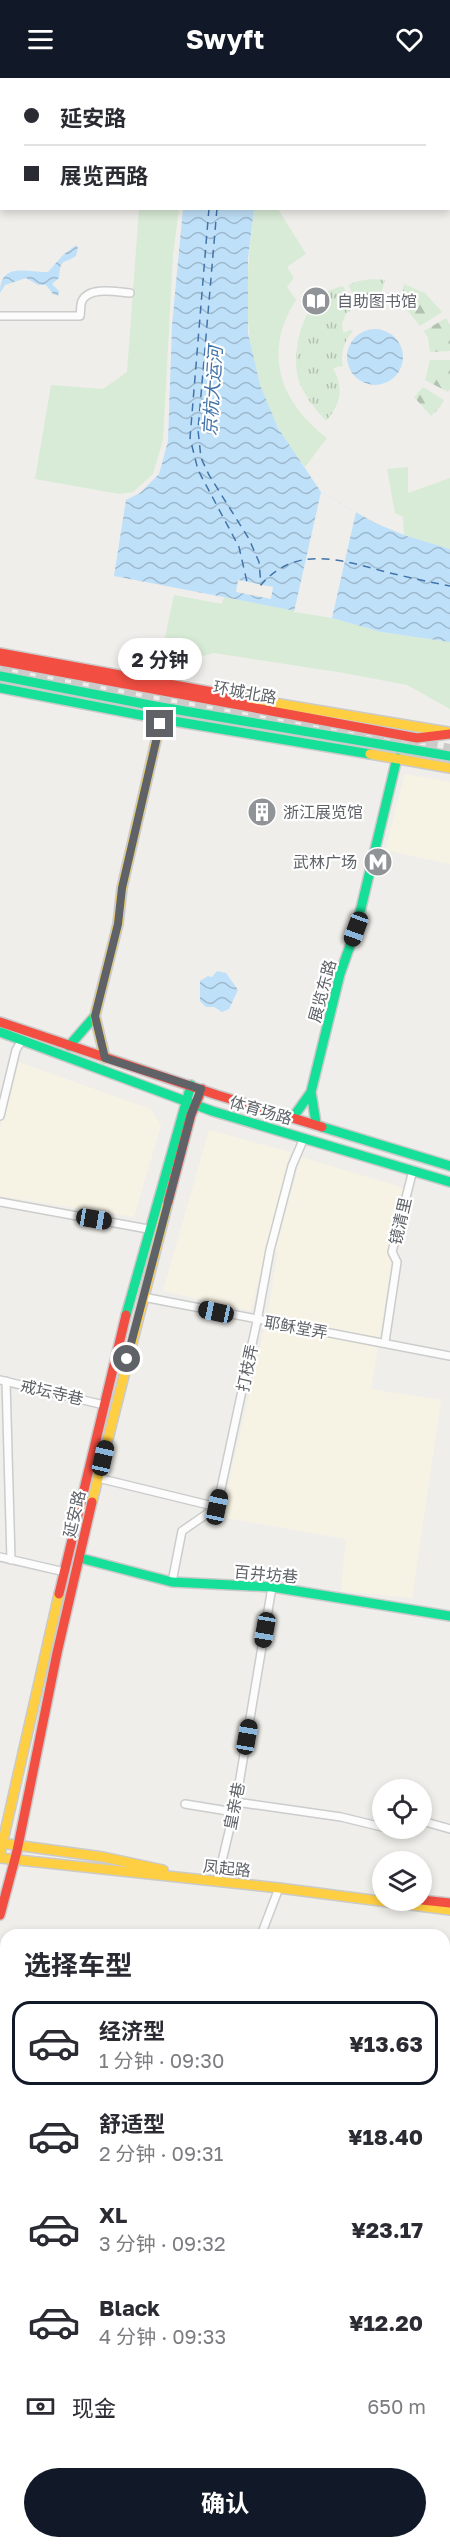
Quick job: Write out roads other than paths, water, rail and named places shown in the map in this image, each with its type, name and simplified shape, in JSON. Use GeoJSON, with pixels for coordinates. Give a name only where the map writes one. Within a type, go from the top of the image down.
{"type":"FeatureCollection","features":[{"type":"Feature","properties":{"kind":"main road","name":"环城北路"},"geometry":{"type":"LineString","coordinates":[[0,653],[151,682],[450,733]]}},
{"type":"Feature","properties":{"kind":"main road","name":"环城北路"},"geometry":{"type":"LineString","coordinates":[[0,661],[417,738],[450,733]]}},
{"type":"Feature","properties":{"kind":"main road","name":"环城北路"},"geometry":{"type":"LineString","coordinates":[[0,675],[155,706],[450,756]]}},
{"type":"Feature","properties":{"kind":"main road"},"geometry":{"type":"LineString","coordinates":[[0,688],[161,719],[450,768]]}},
{"type":"Feature","properties":{"kind":"main road"},"geometry":{"type":"LineString","coordinates":[[69,1046],[95,1016],[118,924],[122,888],[161,719]]}},
{"type":"Feature","properties":{"kind":"main road","name":"展览东路"},"geometry":{"type":"LineString","coordinates":[[316,1123],[312,1092],[340,974],[356,929],[397,758]]}},
{"type":"Feature","properties":{"kind":"main road"},"geometry":{"type":"LineString","coordinates":[[95,1016],[105,1058]]}},
{"type":"Feature","properties":{"kind":"main road","name":"体育场路"},"geometry":{"type":"LineString","coordinates":[[0,1022],[201,1089],[450,1166]]}},
{"type":"Feature","properties":{"kind":"main road","name":"体育场路"},"geometry":{"type":"LineString","coordinates":[[0,1032],[212,1111],[450,1182]]}},
{"type":"Feature","properties":{"kind":"main road","name":"延安路"},"geometry":{"type":"LineString","coordinates":[[0,1856],[1,1843],[104,1405],[148,1229],[191,1085]]}},
{"type":"Feature","properties":{"kind":"main road","name":"延安路"},"geometry":{"type":"LineString","coordinates":[[0,1915],[17,1860],[57,1654],[98,1478],[143,1297],[201,1089]]}},
{"type":"Feature","properties":{"kind":"main road","name":"展览东路"},"geometry":{"type":"LineString","coordinates":[[294,1116],[312,1092]]}},
{"type":"Feature","properties":{"kind":"main road"},"geometry":{"type":"LineString","coordinates":[[167,1226],[197,1118],[196,1104]]}},
{"type":"Feature","properties":{"kind":"main road","name":"百井坊巷"},"geometry":{"type":"LineString","coordinates":[[80,1558],[172,1582],[272,1587],[450,1616]]}},
{"type":"Feature","properties":{"kind":"main road"},"geometry":{"type":"LineString","coordinates":[[1,1843],[103,1857],[218,1879],[372,1895]]}},
{"type":"Feature","properties":{"kind":"main road","name":"凤起路"},"geometry":{"type":"LineString","coordinates":[[0,1856],[17,1860],[218,1879],[450,1910]]}},
{"type":"Feature","properties":{"kind":"main road"},"geometry":{"type":"LineString","coordinates":[[432,1901],[450,1903]]}},
{"type":"Feature","properties":{"kind":"street"},"geometry":{"type":"LineString","coordinates":[[0,316],[80,316],[82,301],[87,295],[96,292],[130,293]]}},
{"type":"Feature","properties":{"kind":"street"},"geometry":{"type":"LineString","coordinates":[[0,1116],[3,1085],[16,1050],[22,1041]]}},
{"type":"Feature","properties":{"kind":"street","name":"打枝弄"},"geometry":{"type":"LineString","coordinates":[[217,1507],[272,1240],[292,1166],[304,1138]]}},
{"type":"Feature","properties":{"kind":"street","name":"镜清里"},"geometry":{"type":"LineString","coordinates":[[385,1342],[397,1262],[392,1252],[412,1170]]}},
{"type":"Feature","properties":{"kind":"street"},"geometry":{"type":"LineString","coordinates":[[0,1202],[148,1229]]}},
{"type":"Feature","properties":{"kind":"street","name":"耶稣堂弄"},"geometry":{"type":"LineString","coordinates":[[143,1297],[257,1321],[385,1342],[450,1356]]}},
{"type":"Feature","properties":{"kind":"street"},"geometry":{"type":"LineString","coordinates":[[3,1381],[11,1560]]}},
{"type":"Feature","properties":{"kind":"street","name":"戒坛寺巷"},"geometry":{"type":"LineString","coordinates":[[3,1381],[104,1405]]}},
{"type":"Feature","properties":{"kind":"street"},"geometry":{"type":"LineString","coordinates":[[98,1478],[217,1507]]}},
{"type":"Feature","properties":{"kind":"street"},"geometry":{"type":"LineString","coordinates":[[172,1582],[182,1531],[217,1507]]}},
{"type":"Feature","properties":{"kind":"street"},"geometry":{"type":"LineString","coordinates":[[0,1557],[65,1572]]}},
{"type":"Feature","properties":{"kind":"street","name":"皇亲巷"},"geometry":{"type":"LineString","coordinates":[[218,1879],[236,1802],[272,1587]]}},
{"type":"Feature","properties":{"kind":"street"},"geometry":{"type":"LineString","coordinates":[[236,1802],[341,1817],[372,1825]]}},
{"type":"Feature","properties":{"kind":"street"},"geometry":{"type":"LineString","coordinates":[[185,1804],[234,1812]]}},
{"type":"Feature","properties":{"kind":"street"},"geometry":{"type":"LineString","coordinates":[[432,1824],[450,1829]]}},
{"type":"Feature","properties":{"kind":"street"},"geometry":{"type":"LineString","coordinates":[[263,1929],[279,1888]]}},
{"type":"Feature","properties":{"kind":"water","name":"京杭大运河"},"geometry":{"type":"Polygon","coordinates":[[[183,210],[254,210],[248,259],[248,333],[260,385],[278,428],[321,492],[375,523],[404,535],[450,549],[450,642],[381,632],[332,618],[114,576],[126,500],[140,493],[159,474],[168,441],[172,325],[183,210]]]}},
{"type":"Feature","properties":{"kind":"water"},"geometry":{"type":"Polygon","coordinates":[[[76,245],[78,248],[76,256],[63,263],[60,267],[59,278],[52,284],[59,291],[58,296],[53,294],[46,285],[38,285],[26,278],[5,285],[0,293],[1,283],[5,276],[16,271],[48,272],[63,255],[76,245]]]}},
{"type":"Feature","properties":{"kind":"water"},"geometry":{"type":"Polygon","coordinates":[[[375,329],[390,334],[398,342],[403,357],[398,372],[390,380],[375,385],[360,380],[352,372],[347,357],[352,342],[360,334],[375,329]]]}},
{"type":"Feature","properties":{"kind":"water"},"geometry":{"type":"Polygon","coordinates":[[[217,971],[226,973],[238,990],[229,1009],[222,1012],[214,1007],[206,1007],[200,1001],[200,981],[208,976],[212,977],[217,971]]]}},
{"type":"Feature","properties":{"kind":"tunnel"},"geometry":{"type":"LineString","coordinates":[[0,670],[450,750]]}},
{"type":"Feature","properties":{"kind":"place","name":"自助图书馆"},"geometry":{"type":"Point","coordinates":[316,301]}},
{"type":"Feature","properties":{"kind":"place","name":"浙江展览馆"},"geometry":{"type":"Point","coordinates":[262,812]}},
{"type":"Feature","properties":{"kind":"place","name":"武林广场"},"geometry":{"type":"Point","coordinates":[378,862]}}]}
